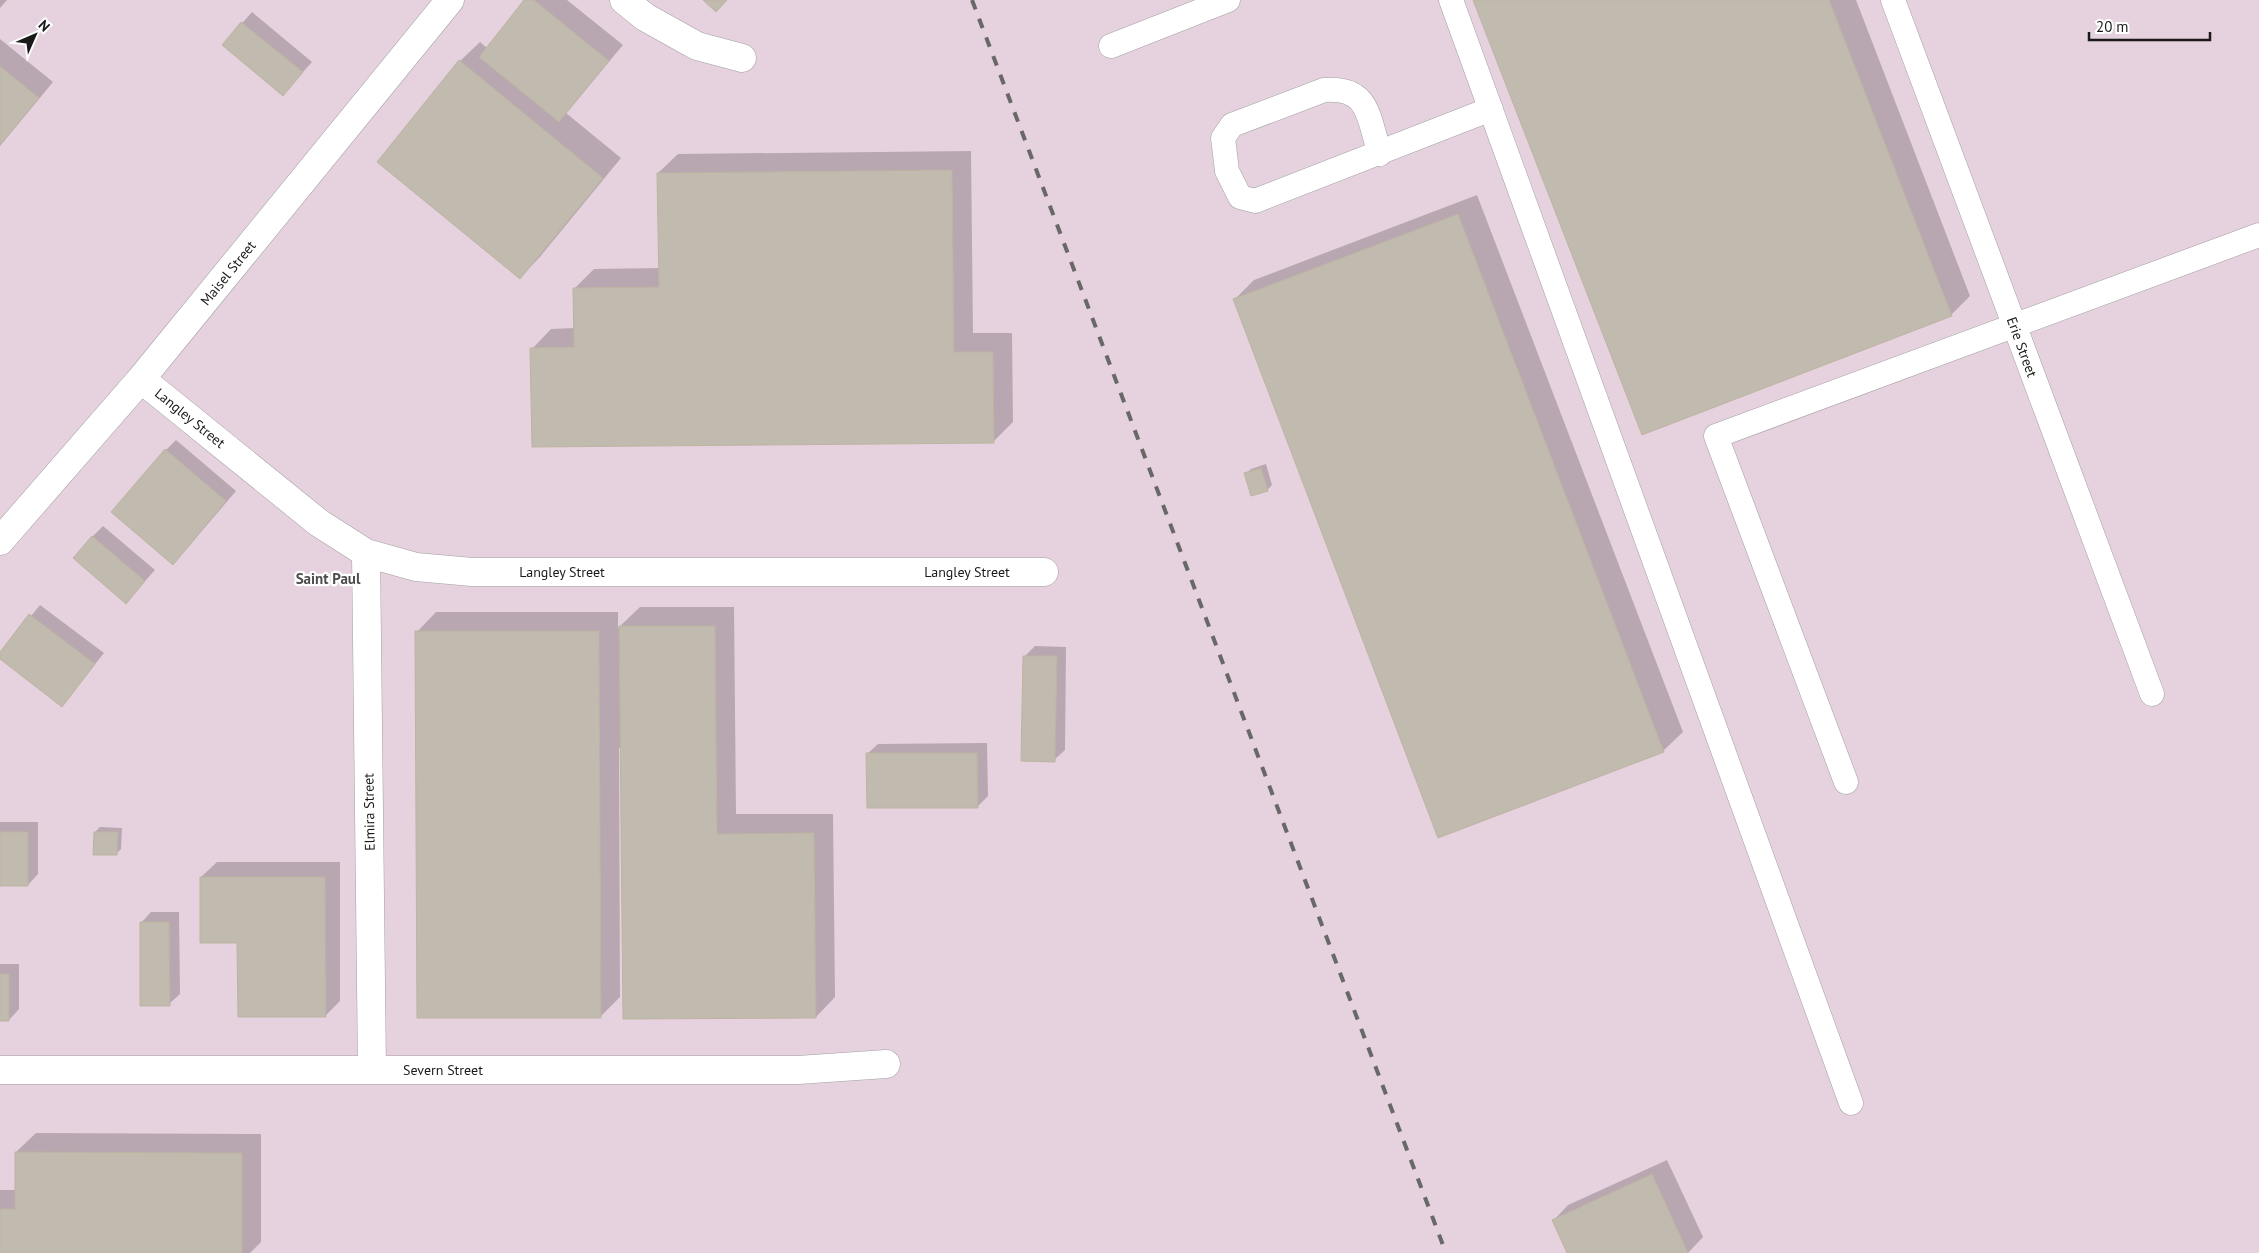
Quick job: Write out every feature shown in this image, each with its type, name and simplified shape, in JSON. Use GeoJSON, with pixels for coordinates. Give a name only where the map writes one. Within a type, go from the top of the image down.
{"type":"FeatureCollection","features":[{"type":"Feature","properties":{"kind":"street","name":"Maisel Street"},"geometry":{"type":"LineString","coordinates":[[0,541],[141,379],[450,0]]}},
{"type":"Feature","properties":{"kind":"street"},"geometry":{"type":"LineString","coordinates":[[624,0],[645,17],[697,46],[742,58]]}},
{"type":"Feature","properties":{"kind":"street","name":"Langley Street"},"geometry":{"type":"LineString","coordinates":[[141,379],[319,523],[366,553],[416,567],[472,572],[1044,572]]}},
{"type":"Feature","properties":{"kind":"street","name":"Elmira Street"},"geometry":{"type":"LineString","coordinates":[[366,553],[372,1070]]}},
{"type":"Feature","properties":{"kind":"street","name":"Severn Street"},"geometry":{"type":"LineString","coordinates":[[0,1070],[798,1070],[886,1064]]}},
{"type":"Feature","properties":{"kind":"lane"},"geometry":{"type":"LineString","coordinates":[[1111,46],[1228,0]]}},
{"type":"Feature","properties":{"kind":"lane"},"geometry":{"type":"LineString","coordinates":[[1451,0],[1851,1102]]}},
{"type":"Feature","properties":{"kind":"lane","name":"Erie Street"},"geometry":{"type":"LineString","coordinates":[[1893,0],[2152,694]]}},
{"type":"Feature","properties":{"kind":"lane"},"geometry":{"type":"LineString","coordinates":[[1380,154],[1362,99],[1348,90],[1324,90],[1232,125],[1223,138],[1226,171],[1240,197],[1254,201],[1380,154],[1491,110]]}},
{"type":"Feature","properties":{"kind":"lane"},"geometry":{"type":"LineString","coordinates":[[1846,782],[1716,436],[2259,235]]}},
{"type":"Feature","properties":{"kind":"shaded area"},"geometry":{"type":"Polygon","coordinates":[[[0,0],[2259,0],[2259,1253],[0,1253],[0,0]]]}},
{"type":"Feature","properties":{"kind":"building"},"geometry":{"type":"Polygon","coordinates":[[[524,0],[534,0],[609,61],[559,122],[479,57],[524,0]]]}},
{"type":"Feature","properties":{"kind":"building"},"geometry":{"type":"Polygon","coordinates":[[[703,0],[727,0],[716,12],[703,0]]]}},
{"type":"Feature","properties":{"kind":"building"},"geometry":{"type":"Polygon","coordinates":[[[1473,0],[1829,0],[1952,316],[1642,435],[1473,0]]]}},
{"type":"Feature","properties":{"kind":"building"},"geometry":{"type":"Polygon","coordinates":[[[241,22],[303,72],[283,96],[222,45],[241,22]]]}},
{"type":"Feature","properties":{"kind":"building"},"geometry":{"type":"Polygon","coordinates":[[[459,60],[603,178],[520,279],[377,162],[459,60]]]}},
{"type":"Feature","properties":{"kind":"building"},"geometry":{"type":"Polygon","coordinates":[[[0,66],[39,98],[0,145],[0,66]]]}},
{"type":"Feature","properties":{"kind":"building"},"geometry":{"type":"Polygon","coordinates":[[[952,170],[954,352],[993,352],[994,443],[532,447],[530,348],[574,347],[573,288],[659,287],[657,173],[952,170]]]}},
{"type":"Feature","properties":{"kind":"building"},"geometry":{"type":"Polygon","coordinates":[[[1458,214],[1664,752],[1438,838],[1233,299],[1458,214]]]}},
{"type":"Feature","properties":{"kind":"building"},"geometry":{"type":"Polygon","coordinates":[[[165,449],[226,501],[173,565],[111,512],[165,449]]]}},
{"type":"Feature","properties":{"kind":"building"},"geometry":{"type":"Polygon","coordinates":[[[1261,468],[1268,491],[1251,496],[1244,473],[1261,468]]]}},
{"type":"Feature","properties":{"kind":"building"},"geometry":{"type":"Polygon","coordinates":[[[92,536],[145,581],[126,604],[73,558],[92,536]]]}},
{"type":"Feature","properties":{"kind":"building"},"geometry":{"type":"Polygon","coordinates":[[[29,614],[95,664],[62,707],[0,659],[0,652],[29,614]]]}},
{"type":"Feature","properties":{"kind":"building"},"geometry":{"type":"Polygon","coordinates":[[[619,626],[715,626],[717,834],[814,833],[816,1018],[623,1019],[619,626]]]}},
{"type":"Feature","properties":{"kind":"building"},"geometry":{"type":"Polygon","coordinates":[[[415,631],[599,631],[601,1018],[417,1018],[415,631]]]}},
{"type":"Feature","properties":{"kind":"building"},"geometry":{"type":"Polygon","coordinates":[[[1023,656],[1057,656],[1055,762],[1021,761],[1023,656]]]}},
{"type":"Feature","properties":{"kind":"building"},"geometry":{"type":"Polygon","coordinates":[[[866,753],[977,753],[978,808],[867,808],[866,753]]]}},
{"type":"Feature","properties":{"kind":"building"},"geometry":{"type":"Polygon","coordinates":[[[0,832],[28,832],[28,886],[0,886],[0,832]]]}},
{"type":"Feature","properties":{"kind":"building"},"geometry":{"type":"Polygon","coordinates":[[[94,832],[118,832],[117,855],[93,855],[94,832]]]}},
{"type":"Feature","properties":{"kind":"building"},"geometry":{"type":"Polygon","coordinates":[[[200,877],[325,877],[326,1017],[238,1017],[237,943],[200,943],[200,877]]]}},
{"type":"Feature","properties":{"kind":"building"},"geometry":{"type":"Polygon","coordinates":[[[140,922],[169,922],[170,1006],[140,1006],[140,922]]]}},
{"type":"Feature","properties":{"kind":"building"},"geometry":{"type":"Polygon","coordinates":[[[0,974],[9,974],[9,1021],[0,1021],[0,974]]]}},
{"type":"Feature","properties":{"kind":"building"},"geometry":{"type":"Polygon","coordinates":[[[15,1152],[242,1153],[242,1253],[0,1253],[0,1209],[15,1209],[15,1152]]]}},
{"type":"Feature","properties":{"kind":"building"},"geometry":{"type":"Polygon","coordinates":[[[1652,1174],[1688,1253],[1567,1253],[1552,1220],[1652,1174]]]}},
{"type":"Feature","properties":{"kind":"railway"},"geometry":{"type":"LineString","coordinates":[[972,0],[1446,1253]]}},
{"type":"Feature","properties":{"kind":"district","name":"Saint Paul"},"geometry":{"type":"Point","coordinates":[328,578]}}]}
